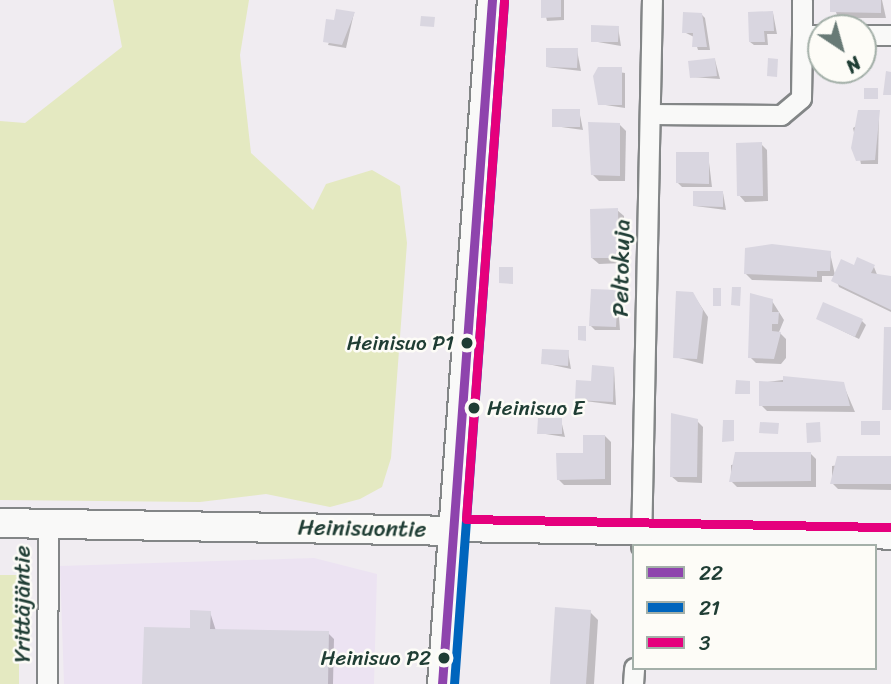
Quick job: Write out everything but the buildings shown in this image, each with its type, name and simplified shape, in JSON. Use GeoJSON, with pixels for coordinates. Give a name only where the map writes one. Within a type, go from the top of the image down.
{"type":"FeatureCollection","features":[{"type":"Feature","properties":{"kind":"main road"},"geometry":{"type":"LineString","coordinates":[[442,684],[492,0]]}},
{"type":"Feature","properties":{"kind":"main road","name":"Heinisuontie"},"geometry":{"type":"LineString","coordinates":[[0,523],[453,531]]}},
{"type":"Feature","properties":{"kind":"street","name":"Peltokuja"},"geometry":{"type":"LineString","coordinates":[[641,542],[652,0]]}},
{"type":"Feature","properties":{"kind":"street"},"geometry":{"type":"LineString","coordinates":[[802,0],[807,18]]}},
{"type":"Feature","properties":{"kind":"street"},"geometry":{"type":"LineString","coordinates":[[650,114],[759,117],[795,108],[801,98],[807,64]]}},
{"type":"Feature","properties":{"kind":"street","name":"Yrittäjäntie"},"geometry":{"type":"LineString","coordinates":[[47,684],[48,523]]}},
{"type":"Feature","properties":{"kind":"street","name":"Heinisuontie"},"geometry":{"type":"LineString","coordinates":[[453,531],[641,542],[891,539]]}},
{"type":"Feature","properties":{"kind":"shaded area"},"geometry":{"type":"Polygon","coordinates":[[[314,558],[377,574],[374,684],[64,684],[60,566],[314,558]]]}},
{"type":"Feature","properties":{"kind":"green space"},"geometry":{"type":"Polygon","coordinates":[[[113,0],[249,0],[240,55],[251,153],[313,210],[326,184],[372,170],[400,186],[407,243],[391,458],[382,487],[360,499],[330,507],[266,494],[200,502],[0,500],[0,121],[25,123],[122,47],[113,0]]]}},
{"type":"Feature","properties":{"kind":"green space"},"geometry":{"type":"Polygon","coordinates":[[[0,575],[19,575],[19,684],[0,684],[0,575]]]}},
{"type":"Feature","properties":{"kind":"transit line","name":"22"},"geometry":{"type":"LineString","coordinates":[[442,684],[492,0]]}},
{"type":"Feature","properties":{"kind":"transit line","name":"21"},"geometry":{"type":"LineString","coordinates":[[454,684],[504,1]]}},
{"type":"Feature","properties":{"kind":"transit line","name":"3"},"geometry":{"type":"LineString","coordinates":[[504,1],[466,519],[891,527]]}},
{"type":"Feature","properties":{"kind":"place","name":"Heinisuo P1"},"geometry":{"type":"Point","coordinates":[467,343]}},
{"type":"Feature","properties":{"kind":"place","name":"Heinisuo E"},"geometry":{"type":"Point","coordinates":[474,408]}},
{"type":"Feature","properties":{"kind":"place","name":"Heinisuo P2"},"geometry":{"type":"Point","coordinates":[444,658]}}]}
